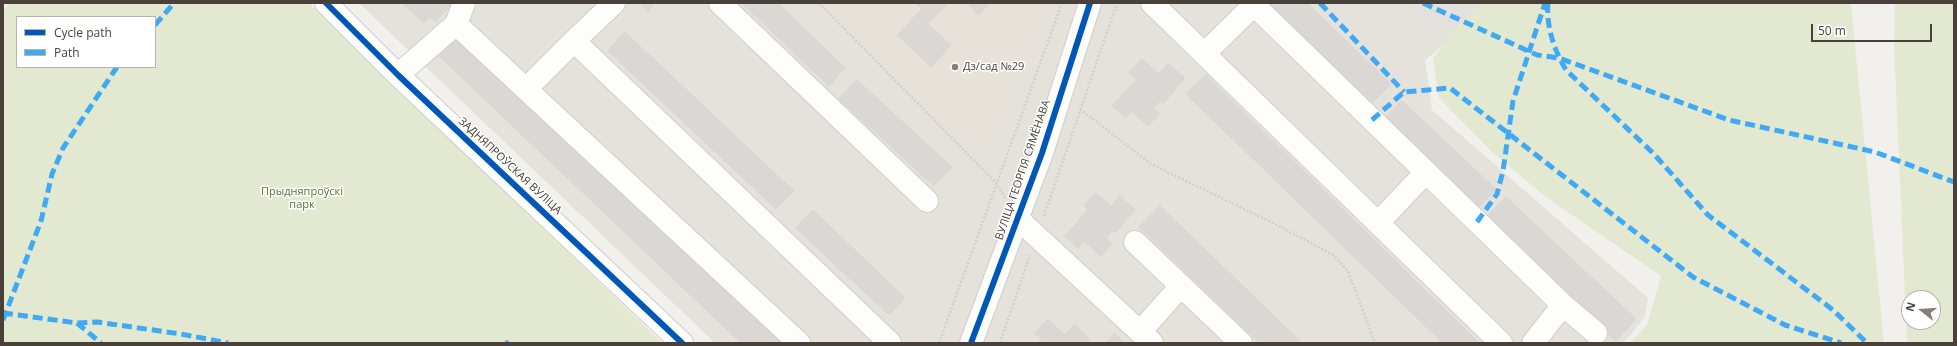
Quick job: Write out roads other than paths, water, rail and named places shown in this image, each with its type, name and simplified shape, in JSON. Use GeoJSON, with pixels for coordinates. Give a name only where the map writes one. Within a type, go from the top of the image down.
{"type":"FeatureCollection","features":[{"type":"Feature","properties":{"kind":"street","name":"ЗАДНЯПРОЎСКАЯ ВУЛІЦА"},"geometry":{"type":"LineString","coordinates":[[326,3],[398,75],[682,343]]}},
{"type":"Feature","properties":{"kind":"street"},"geometry":{"type":"LineString","coordinates":[[398,75],[456,24],[464,3]]}},
{"type":"Feature","properties":{"kind":"street"},"geometry":{"type":"LineString","coordinates":[[526,89],[614,3]]}},
{"type":"Feature","properties":{"kind":"street"},"geometry":{"type":"LineString","coordinates":[[720,3],[927,201]]}},
{"type":"Feature","properties":{"kind":"street","name":"ВУЛІЦА ГЕОРГІЯ СЯМЁНАВА"},"geometry":{"type":"LineString","coordinates":[[971,343],[1042,153],[1090,3]]}},
{"type":"Feature","properties":{"kind":"street"},"geometry":{"type":"LineString","coordinates":[[1152,3],[1501,343]]}},
{"type":"Feature","properties":{"kind":"street"},"geometry":{"type":"LineString","coordinates":[[1204,54],[1253,4],[1563,305],[1596,334]]}},
{"type":"Feature","properties":{"kind":"street"},"geometry":{"type":"LineString","coordinates":[[456,24],[799,343]]}},
{"type":"Feature","properties":{"kind":"street"},"geometry":{"type":"LineString","coordinates":[[574,41],[890,343]]}},
{"type":"Feature","properties":{"kind":"street"},"geometry":{"type":"LineString","coordinates":[[1378,223],[1426,172]]}},
{"type":"Feature","properties":{"kind":"street"},"geometry":{"type":"LineString","coordinates":[[1017,218],[1146,338],[1180,287]]}},
{"type":"Feature","properties":{"kind":"street"},"geometry":{"type":"LineString","coordinates":[[1135,242],[1180,287],[1241,343]]}},
{"type":"Feature","properties":{"kind":"street"},"geometry":{"type":"LineString","coordinates":[[1533,343],[1563,305]]}},
{"type":"Feature","properties":{"kind":"place","name":"Дз/сад №29"},"geometry":{"type":"Point","coordinates":[955,67]}},
{"type":"Feature","properties":{"kind":"park label","name":"Прыдняпроўскі парк"},"geometry":{"type":"Point","coordinates":[302,198]}}]}
